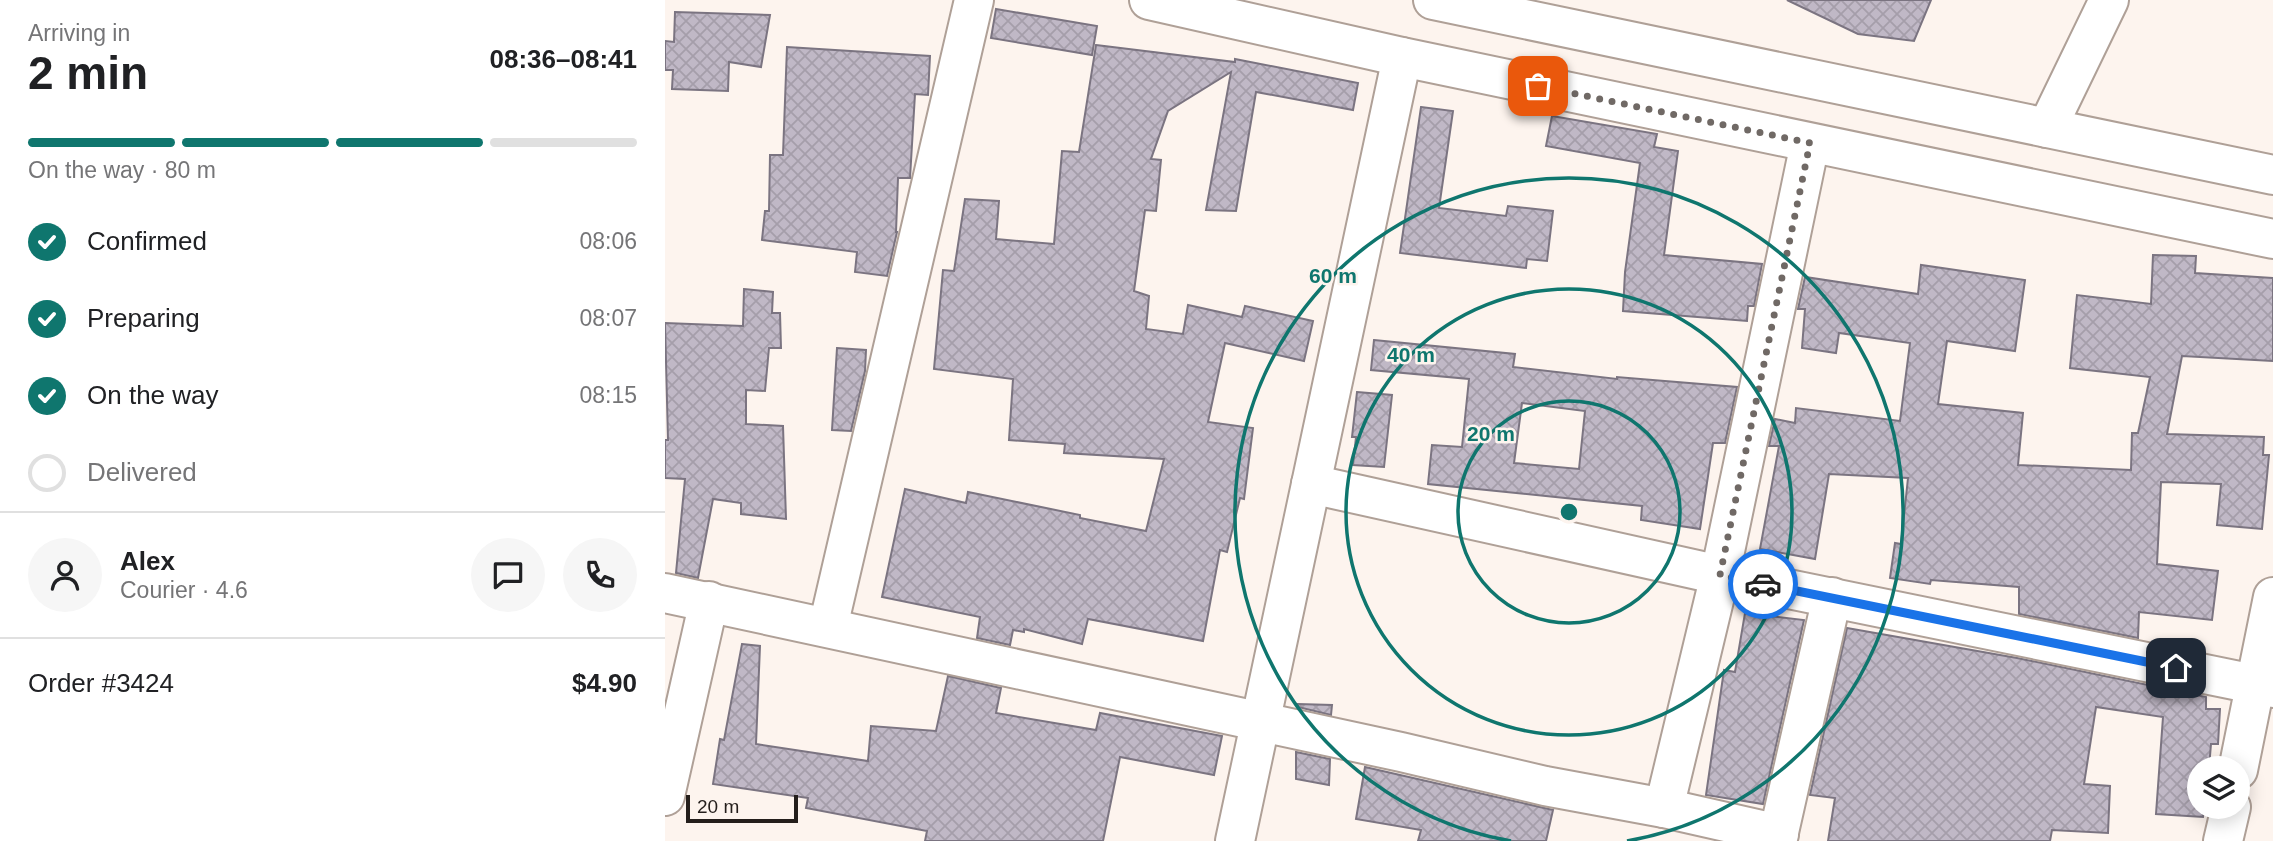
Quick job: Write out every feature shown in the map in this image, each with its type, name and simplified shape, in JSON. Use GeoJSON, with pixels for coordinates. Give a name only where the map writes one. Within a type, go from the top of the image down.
{"type":"FeatureCollection","features":[{"type":"Feature","properties":{"kind":"street"},"geometry":{"type":"LineString","coordinates":[[828,627],[974,0]]}},
{"type":"Feature","properties":{"kind":"street"},"geometry":{"type":"LineString","coordinates":[[1149,0],[1402,57],[2273,239]]}},
{"type":"Feature","properties":{"kind":"street"},"geometry":{"type":"LineString","coordinates":[[1433,0],[2273,175]]}},
{"type":"Feature","properties":{"kind":"street"},"geometry":{"type":"LineString","coordinates":[[2047,128],[2109,0]]}},
{"type":"Feature","properties":{"kind":"street"},"geometry":{"type":"LineString","coordinates":[[1235,841],[1402,57]]}},
{"type":"Feature","properties":{"kind":"street"},"geometry":{"type":"LineString","coordinates":[[1664,808],[1720,575],[1810,143]]}},
{"type":"Feature","properties":{"kind":"street"},"geometry":{"type":"LineString","coordinates":[[1311,484],[1720,575],[2265,686]]}},
{"type":"Feature","properties":{"kind":"street"},"geometry":{"type":"LineString","coordinates":[[665,593],[1545,786],[1664,808],[1778,838],[1832,597]]}},
{"type":"Feature","properties":{"kind":"street"},"geometry":{"type":"LineString","coordinates":[[2242,756],[2265,686],[2273,597]]}},
{"type":"Feature","properties":{"kind":"street"},"geometry":{"type":"LineString","coordinates":[[665,796],[709,601]]}},
{"type":"Feature","properties":{"kind":"street"},"geometry":{"type":"LineString","coordinates":[[2223,841],[2228,819]]}},
{"type":"Feature","properties":{"kind":"building"},"geometry":{"type":"Polygon","coordinates":[[[1787,0],[1931,0],[1914,41],[1858,34],[1787,0]]]}},
{"type":"Feature","properties":{"kind":"building"},"geometry":{"type":"Polygon","coordinates":[[[996,9],[1097,26],[1092,55],[991,38],[996,9]]]}},
{"type":"Feature","properties":{"kind":"building"},"geometry":{"type":"Polygon","coordinates":[[[675,12],[770,15],[761,67],[729,62],[728,91],[672,89],[673,70],[665,70],[665,41],[674,42],[675,12]]]}},
{"type":"Feature","properties":{"kind":"building"},"geometry":{"type":"Polygon","coordinates":[[[1096,45],[1235,62],[1235,59],[1358,83],[1353,110],[1256,92],[1236,211],[1206,210],[1231,72],[1168,111],[1151,159],[1161,160],[1156,211],[1145,210],[1134,291],[1149,296],[1146,329],[1183,334],[1188,305],[1242,317],[1245,306],[1313,321],[1304,361],[1225,343],[1208,422],[1253,428],[1244,499],[1240,498],[1227,552],[1220,550],[1203,641],[1088,619],[1082,644],[1024,629],[1024,632],[1013,630],[1010,645],[977,638],[980,617],[882,597],[905,489],[966,503],[968,492],[1146,531],[1164,459],[1064,453],[1065,444],[1009,440],[1013,379],[934,369],[943,270],[954,271],[965,199],[999,201],[996,239],[1054,244],[1062,151],[1079,152],[1096,45]]]}},
{"type":"Feature","properties":{"kind":"building"},"geometry":{"type":"Polygon","coordinates":[[[787,47],[930,56],[928,95],[915,94],[910,178],[898,178],[897,232],[887,276],[855,272],[857,252],[762,240],[765,211],[769,211],[770,155],[783,155],[787,47]]]}},
{"type":"Feature","properties":{"kind":"building"},"geometry":{"type":"Polygon","coordinates":[[[1421,107],[1453,111],[1439,208],[1506,216],[1508,206],[1553,211],[1547,261],[1527,259],[1526,268],[1400,253],[1421,107]]]}},
{"type":"Feature","properties":{"kind":"building"},"geometry":{"type":"Polygon","coordinates":[[[1552,116],[1657,134],[1654,147],[1678,151],[1664,255],[1762,264],[1754,306],[1748,306],[1747,321],[1623,311],[1625,272],[1640,163],[1546,146],[1552,116]]]}},
{"type":"Feature","properties":{"kind":"building"},"geometry":{"type":"Polygon","coordinates":[[[2153,255],[2196,256],[2195,273],[2273,278],[2273,361],[2182,356],[2167,434],[2264,437],[2263,455],[2269,455],[2262,529],[2217,525],[2221,484],[2161,482],[2157,564],[2218,571],[2212,620],[2139,612],[2138,638],[2019,614],[2019,587],[1931,580],[1930,584],[1890,578],[1895,543],[1901,544],[1908,478],[1829,474],[1815,559],[1760,549],[1779,446],[1769,446],[1775,419],[1795,423],[1796,408],[1900,421],[1910,343],[1839,333],[1836,353],[1802,348],[1805,309],[1798,309],[1805,277],[1918,294],[1921,265],[2025,280],[2015,351],[1947,341],[1938,404],[2023,413],[2018,465],[2131,470],[2132,433],[2138,433],[2150,377],[2070,368],[2077,295],[2151,304],[2153,255]]]}},
{"type":"Feature","properties":{"kind":"building"},"geometry":{"type":"Polygon","coordinates":[[[744,289],[773,292],[772,313],[780,313],[781,348],[769,348],[765,391],[746,390],[746,424],[783,426],[786,519],[741,514],[741,503],[713,499],[698,578],[676,573],[685,479],[665,478],[665,440],[668,440],[665,323],[743,326],[744,289]]]}},
{"type":"Feature","properties":{"kind":"building"},"geometry":{"type":"Polygon","coordinates":[[[1374,340],[1515,354],[1513,367],[1617,379],[1737,387],[1725,443],[1713,443],[1700,529],[1641,520],[1642,506],[1428,484],[1432,445],[1462,447],[1469,379],[1371,370],[1374,340]],[[1522,403],[1514,463],[1579,469],[1585,411],[1522,403]]]}},
{"type":"Feature","properties":{"kind":"building"},"geometry":{"type":"Polygon","coordinates":[[[837,348],[866,350],[865,371],[851,431],[832,430],[837,348]]]}},
{"type":"Feature","properties":{"kind":"building"},"geometry":{"type":"Polygon","coordinates":[[[1357,392],[1392,395],[1384,467],[1353,465],[1356,437],[1352,437],[1357,392]]]}},
{"type":"Feature","properties":{"kind":"building"},"geometry":{"type":"Polygon","coordinates":[[[1745,613],[1804,620],[1763,804],[1706,795],[1724,670],[1735,672],[1745,613]]]}},
{"type":"Feature","properties":{"kind":"building"},"geometry":{"type":"Polygon","coordinates":[[[1847,628],[2017,658],[2206,697],[2206,709],[2220,709],[2218,744],[2211,744],[2210,756],[2187,756],[2187,816],[2156,814],[2163,717],[2096,707],[2084,784],[2110,786],[2108,833],[2052,830],[2050,841],[1828,841],[1835,798],[1810,795],[1847,628]]]}},
{"type":"Feature","properties":{"kind":"building"},"geometry":{"type":"Polygon","coordinates":[[[742,644],[760,646],[756,744],[868,761],[871,726],[936,731],[948,676],[1001,688],[996,713],[1096,730],[1100,713],[1222,736],[1214,775],[1120,757],[1103,841],[925,841],[927,831],[806,808],[808,798],[713,784],[720,739],[724,740],[742,644]]]}},
{"type":"Feature","properties":{"kind":"building"},"geometry":{"type":"Polygon","coordinates":[[[1298,704],[1332,705],[1331,715],[1298,707],[1298,704]]]}},
{"type":"Feature","properties":{"kind":"building"},"geometry":{"type":"Polygon","coordinates":[[[1296,752],[1330,759],[1329,785],[1296,779],[1296,752]]]}},
{"type":"Feature","properties":{"kind":"building"},"geometry":{"type":"Polygon","coordinates":[[[1365,767],[1553,810],[1546,841],[1418,841],[1421,830],[1356,819],[1365,767]]]}},
{"type":"Feature","properties":{"kind":"way so far"},"geometry":{"type":"LineString","coordinates":[[1538,86],[1810,143],[1720,575],[1763,584]]}},
{"type":"Feature","properties":{"kind":"route"},"geometry":{"type":"LineString","coordinates":[[1763,584],[2176,668]]}}]}
